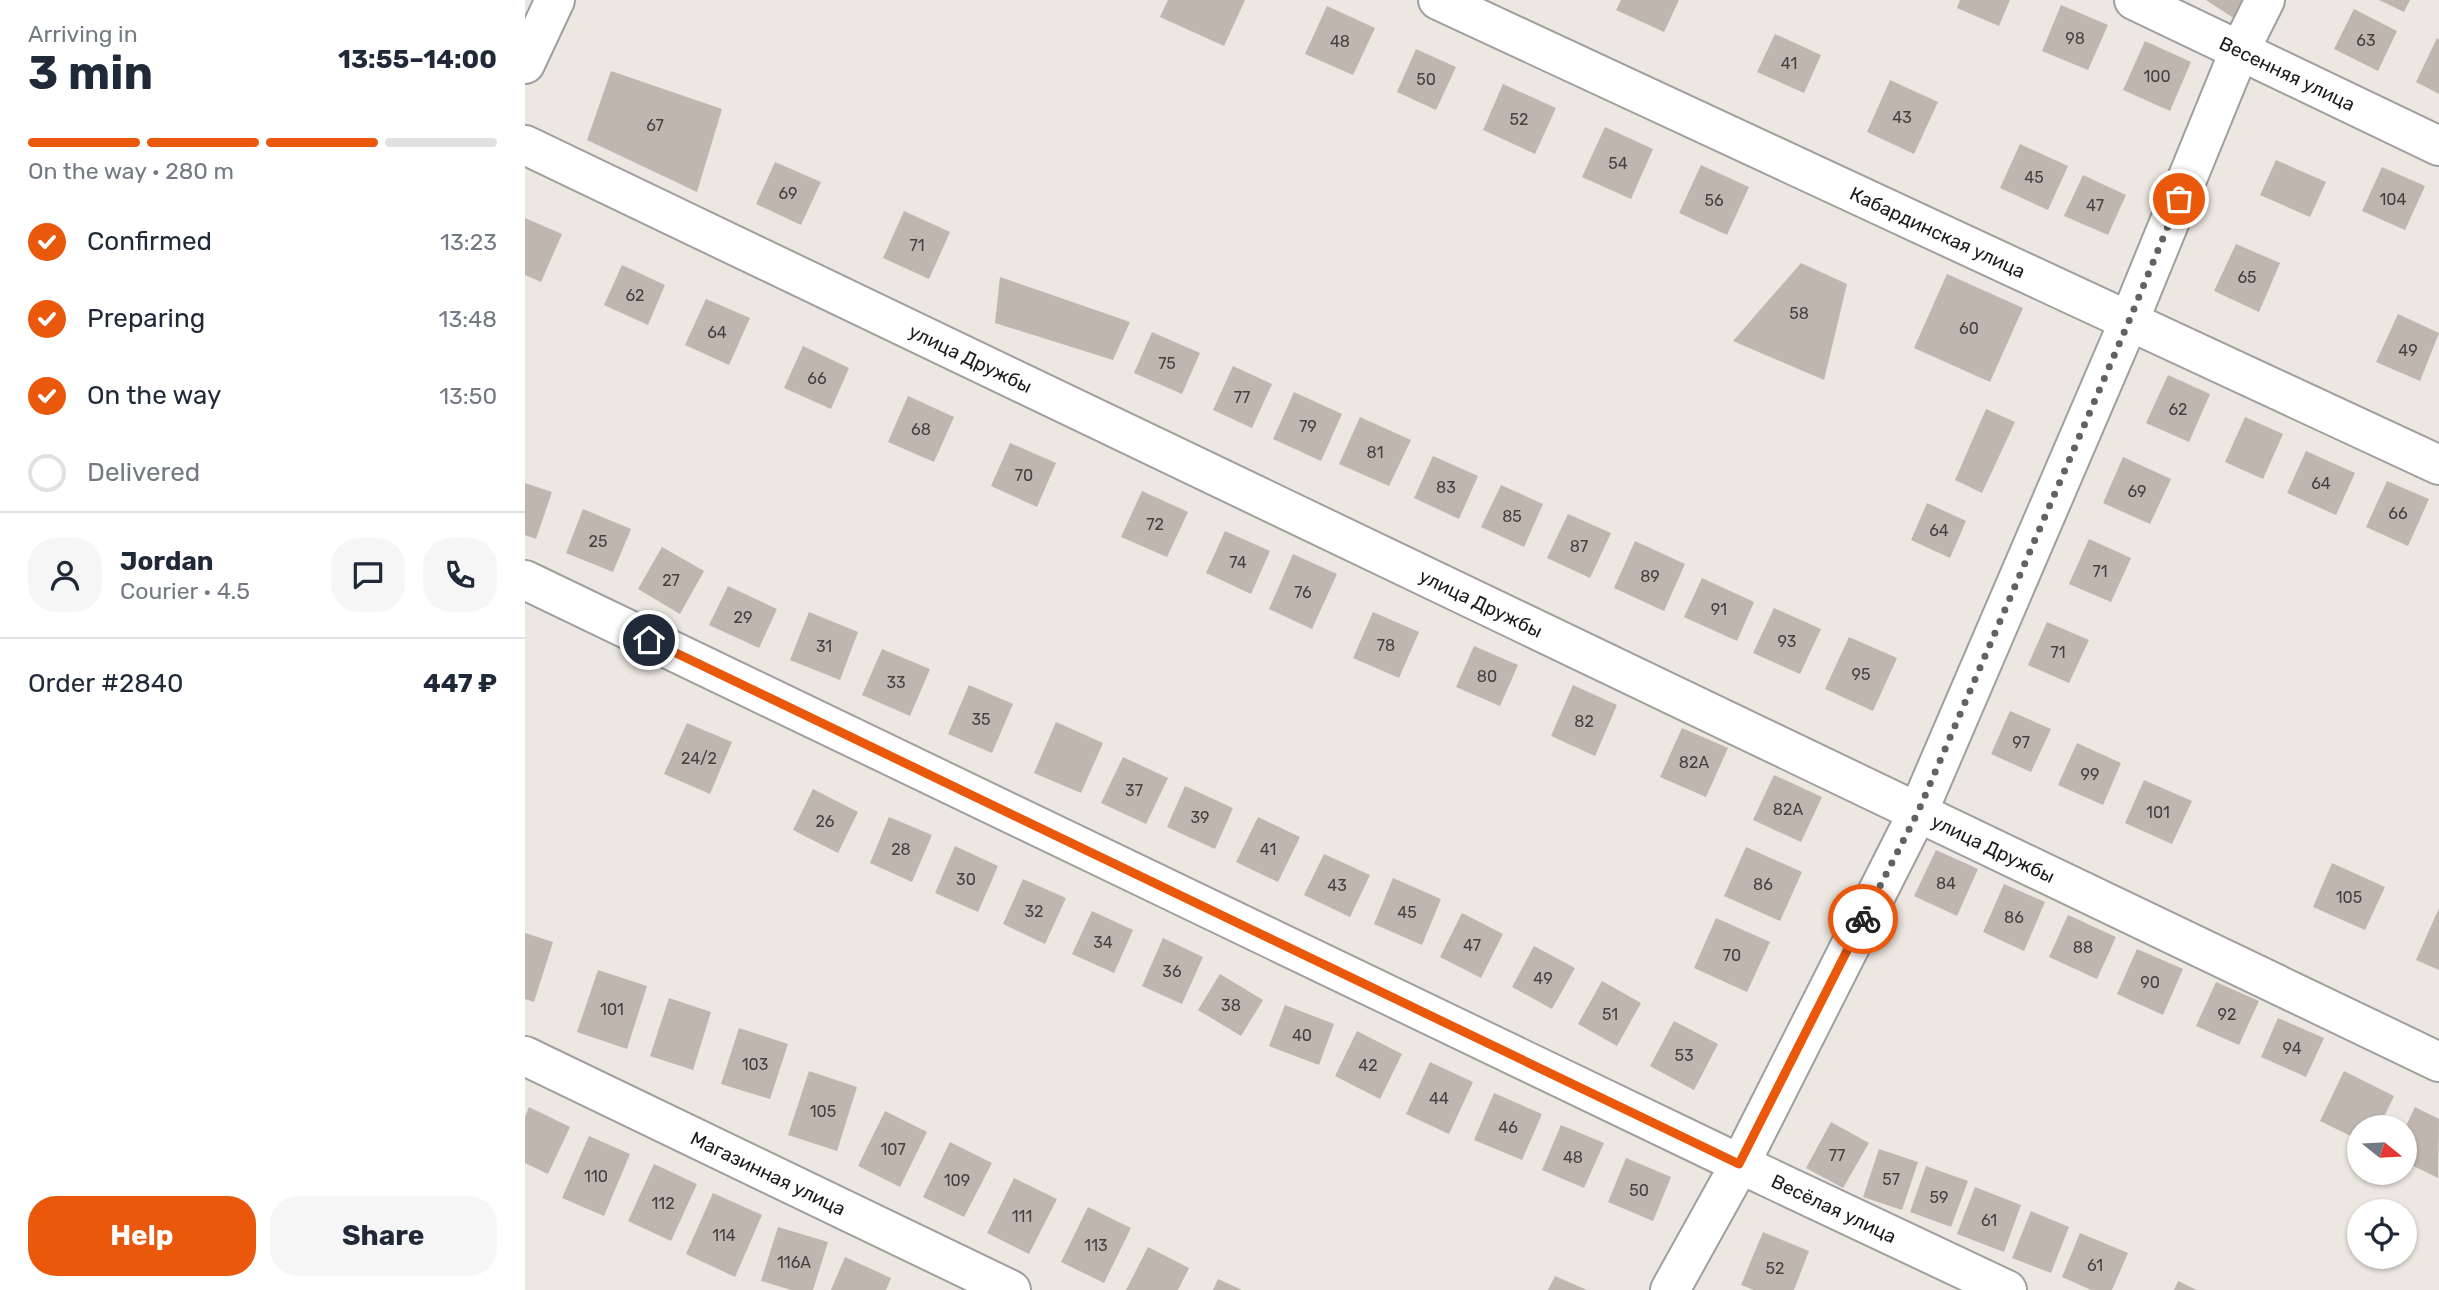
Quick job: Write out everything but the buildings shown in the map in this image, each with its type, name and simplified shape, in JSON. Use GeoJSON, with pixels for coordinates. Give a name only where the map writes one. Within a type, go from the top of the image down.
{"type":"FeatureCollection","features":[{"type":"Feature","properties":{"kind":"street"},"geometry":{"type":"LineString","coordinates":[[525,64],[555,0]]}},
{"type":"Feature","properties":{"kind":"street","name":"Кабардинская улица"},"geometry":{"type":"LineString","coordinates":[[1439,0],[2439,465]]}},
{"type":"Feature","properties":{"kind":"street","name":"Весенняя улица"},"geometry":{"type":"LineString","coordinates":[[2134,0],[2439,146]]}},
{"type":"Feature","properties":{"kind":"street"},"geometry":{"type":"LineString","coordinates":[[1670,1290],[1739,1164],[1918,812],[2129,321],[2239,52],[2265,0]]}},
{"type":"Feature","properties":{"kind":"street","name":"улица Дружбы"},"geometry":{"type":"LineString","coordinates":[[525,145],[2439,1062]]}},
{"type":"Feature","properties":{"kind":"street","name":"Весёлая улица"},"geometry":{"type":"LineString","coordinates":[[525,580],[1739,1164],[2007,1290]]}},
{"type":"Feature","properties":{"kind":"street","name":"Магазинная улица"},"geometry":{"type":"LineString","coordinates":[[525,1056],[1011,1290]]}},
{"type":"Feature","properties":{"kind":"way so far"},"geometry":{"type":"LineString","coordinates":[[1863,919],[1918,812],[2179,199]]}},
{"type":"Feature","properties":{"kind":"route"},"geometry":{"type":"LineString","coordinates":[[649,640],[1739,1164],[1863,919]]}}]}
